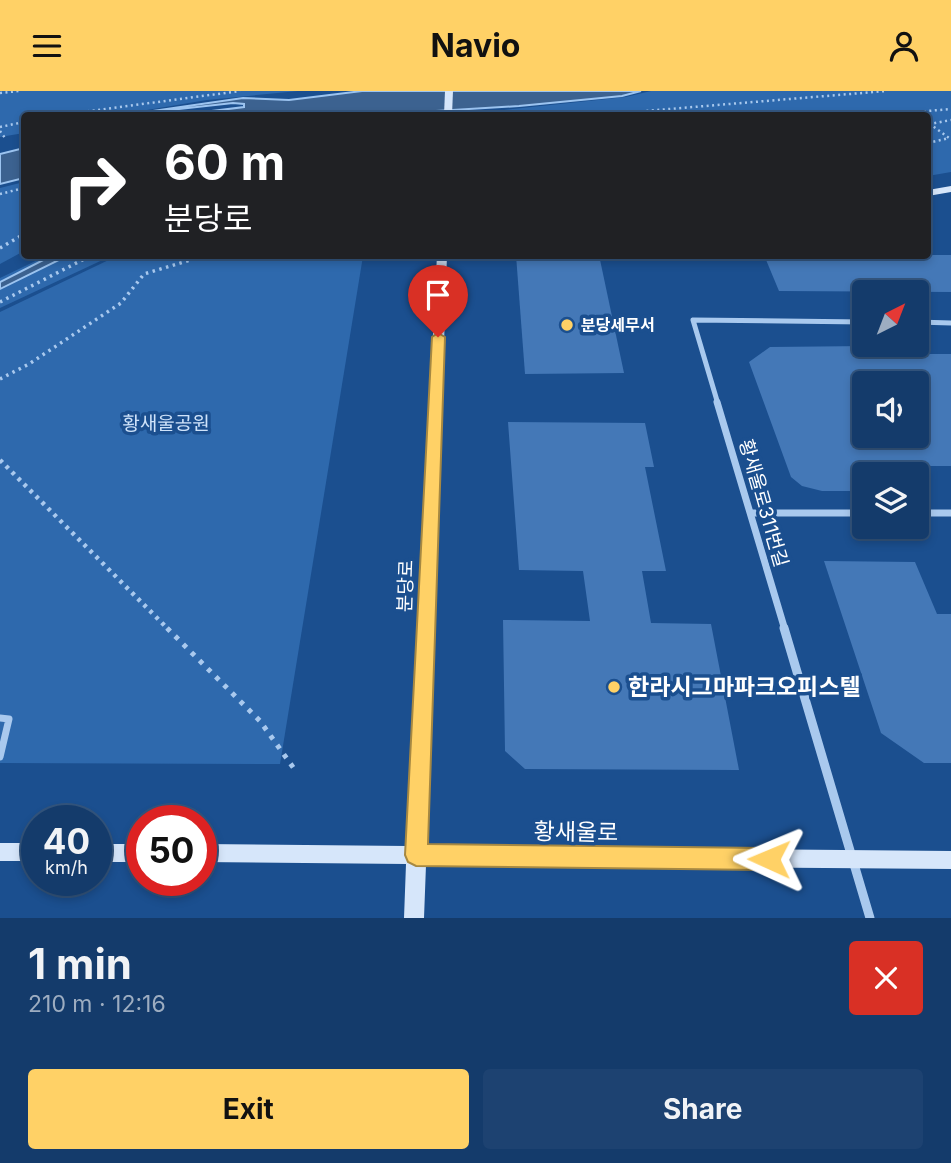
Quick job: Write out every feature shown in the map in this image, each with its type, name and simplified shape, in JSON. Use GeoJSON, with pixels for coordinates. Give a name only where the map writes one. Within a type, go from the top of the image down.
{"type":"FeatureCollection","features":[{"type":"Feature","properties":{"kind":"main road"},"geometry":{"type":"LineString","coordinates":[[448,112],[449,91]]}},
{"type":"Feature","properties":{"kind":"main road"},"geometry":{"type":"LineString","coordinates":[[931,192],[951,189]]}},
{"type":"Feature","properties":{"kind":"main road","name":"분당로"},"geometry":{"type":"LineString","coordinates":[[414,918],[442,259]]}},
{"type":"Feature","properties":{"kind":"main road"},"geometry":{"type":"LineString","coordinates":[[0,852],[21,852]]}},
{"type":"Feature","properties":{"kind":"main road","name":"황새울로"},"geometry":{"type":"LineString","coordinates":[[217,853],[951,860]]}},
{"type":"Feature","properties":{"kind":"street","name":"황새울로311번길"},"geometry":{"type":"LineString","coordinates":[[852,322],[693,320],[870,918]]}},
{"type":"Feature","properties":{"kind":"street"},"geometry":{"type":"LineString","coordinates":[[929,322],[951,323]]}},
{"type":"Feature","properties":{"kind":"street"},"geometry":{"type":"LineString","coordinates":[[751,513],[852,513]]}},
{"type":"Feature","properties":{"kind":"street"},"geometry":{"type":"LineString","coordinates":[[929,513],[951,513]]}},
{"type":"Feature","properties":{"kind":"lane"},"geometry":{"type":"LineString","coordinates":[[0,718],[9,719],[0,757]]}},
{"type":"Feature","properties":{"kind":"path"},"geometry":{"type":"LineString","coordinates":[[0,93],[19,91]]}},
{"type":"Feature","properties":{"kind":"path"},"geometry":{"type":"LineString","coordinates":[[82,112],[240,91]]}},
{"type":"Feature","properties":{"kind":"path"},"geometry":{"type":"LineString","coordinates":[[633,112],[886,91]]}},
{"type":"Feature","properties":{"kind":"path"},"geometry":{"type":"LineString","coordinates":[[914,112],[951,109]]}},
{"type":"Feature","properties":{"kind":"path"},"geometry":{"type":"LineString","coordinates":[[931,123],[951,120]]}},
{"type":"Feature","properties":{"kind":"path"},"geometry":{"type":"LineString","coordinates":[[5,138],[0,129],[21,123]]}},
{"type":"Feature","properties":{"kind":"path"},"geometry":{"type":"LineString","coordinates":[[931,124],[950,137]]}},
{"type":"Feature","properties":{"kind":"path"},"geometry":{"type":"LineString","coordinates":[[931,142],[950,137]]}},
{"type":"Feature","properties":{"kind":"path"},"geometry":{"type":"LineString","coordinates":[[0,194],[21,189]]}},
{"type":"Feature","properties":{"kind":"path"},"geometry":{"type":"LineString","coordinates":[[0,248],[21,236]]}},
{"type":"Feature","properties":{"kind":"path"},"geometry":{"type":"LineString","coordinates":[[0,302],[84,259]]}},
{"type":"Feature","properties":{"kind":"path"},"geometry":{"type":"LineString","coordinates":[[0,379],[29,364],[121,303],[144,274],[194,259]]}},
{"type":"Feature","properties":{"kind":"path"},"geometry":{"type":"LineString","coordinates":[[0,460],[260,721],[295,770]]}},
{"type":"Feature","properties":{"kind":"green space"},"geometry":{"type":"Polygon","coordinates":[[[0,91],[298,91],[207,100],[135,112],[21,112],[21,134],[0,137],[0,91]]]}},
{"type":"Feature","properties":{"kind":"green space"},"geometry":{"type":"Polygon","coordinates":[[[651,91],[951,91],[951,172],[931,175],[931,112],[504,110],[626,97],[651,91]]]}},
{"type":"Feature","properties":{"kind":"green space"},"geometry":{"type":"Polygon","coordinates":[[[21,183],[21,253],[0,264],[0,188],[21,183]]]}},
{"type":"Feature","properties":{"kind":"green space"},"geometry":{"type":"Polygon","coordinates":[[[40,259],[105,259],[0,308],[0,278],[40,259]]]}},
{"type":"Feature","properties":{"kind":"green space","name":"황새울공원"},"geometry":{"type":"Polygon","coordinates":[[[111,259],[363,259],[280,764],[0,763],[0,312],[111,259]]]}},
{"type":"Feature","properties":{"kind":"shaded area"},"geometry":{"type":"Polygon","coordinates":[[[362,91],[641,91],[622,96],[519,106],[420,112],[203,112],[244,107],[244,104],[233,103],[146,112],[243,98],[289,100],[362,91]]]}},
{"type":"Feature","properties":{"kind":"shaded area"},"geometry":{"type":"Polygon","coordinates":[[[21,149],[21,179],[0,184],[0,154],[21,149]]]}},
{"type":"Feature","properties":{"kind":"shaded area"},"geometry":{"type":"Polygon","coordinates":[[[45,259],[61,259],[0,289],[0,282],[45,259]]]}},
{"type":"Feature","properties":{"kind":"building"},"geometry":{"type":"Polygon","coordinates":[[[931,255],[951,255],[951,292],[929,292],[929,280],[852,280],[852,291],[779,291],[766,259],[931,259],[931,255]]]}},
{"type":"Feature","properties":{"kind":"building","name":"분당세무서"},"geometry":{"type":"Polygon","coordinates":[[[516,259],[600,259],[624,373],[525,374],[516,259]]]}},
{"type":"Feature","properties":{"kind":"building"},"geometry":{"type":"Polygon","coordinates":[[[852,346],[852,357],[929,357],[929,354],[951,354],[951,466],[929,466],[929,462],[852,462],[852,491],[822,491],[802,486],[791,477],[749,362],[770,347],[852,346]]]}},
{"type":"Feature","properties":{"kind":"building"},"geometry":{"type":"Polygon","coordinates":[[[508,422],[645,423],[654,467],[645,467],[666,571],[642,571],[651,623],[711,624],[739,770],[525,769],[505,751],[503,620],[590,621],[583,571],[519,570],[508,422]]]}},
{"type":"Feature","properties":{"kind":"building"},"geometry":{"type":"Polygon","coordinates":[[[824,561],[915,562],[937,614],[951,614],[951,763],[924,763],[881,733],[824,561]]]}},
{"type":"Feature","properties":{"kind":"place","name":"분당세무서"},"geometry":{"type":"Point","coordinates":[567,325]}},
{"type":"Feature","properties":{"kind":"place","name":"한라시그마파크오피스텔"},"geometry":{"type":"Point","coordinates":[614,687]}},
{"type":"Feature","properties":{"kind":"route"},"geometry":{"type":"LineString","coordinates":[[438,337],[416,855],[769,859]]}}]}
